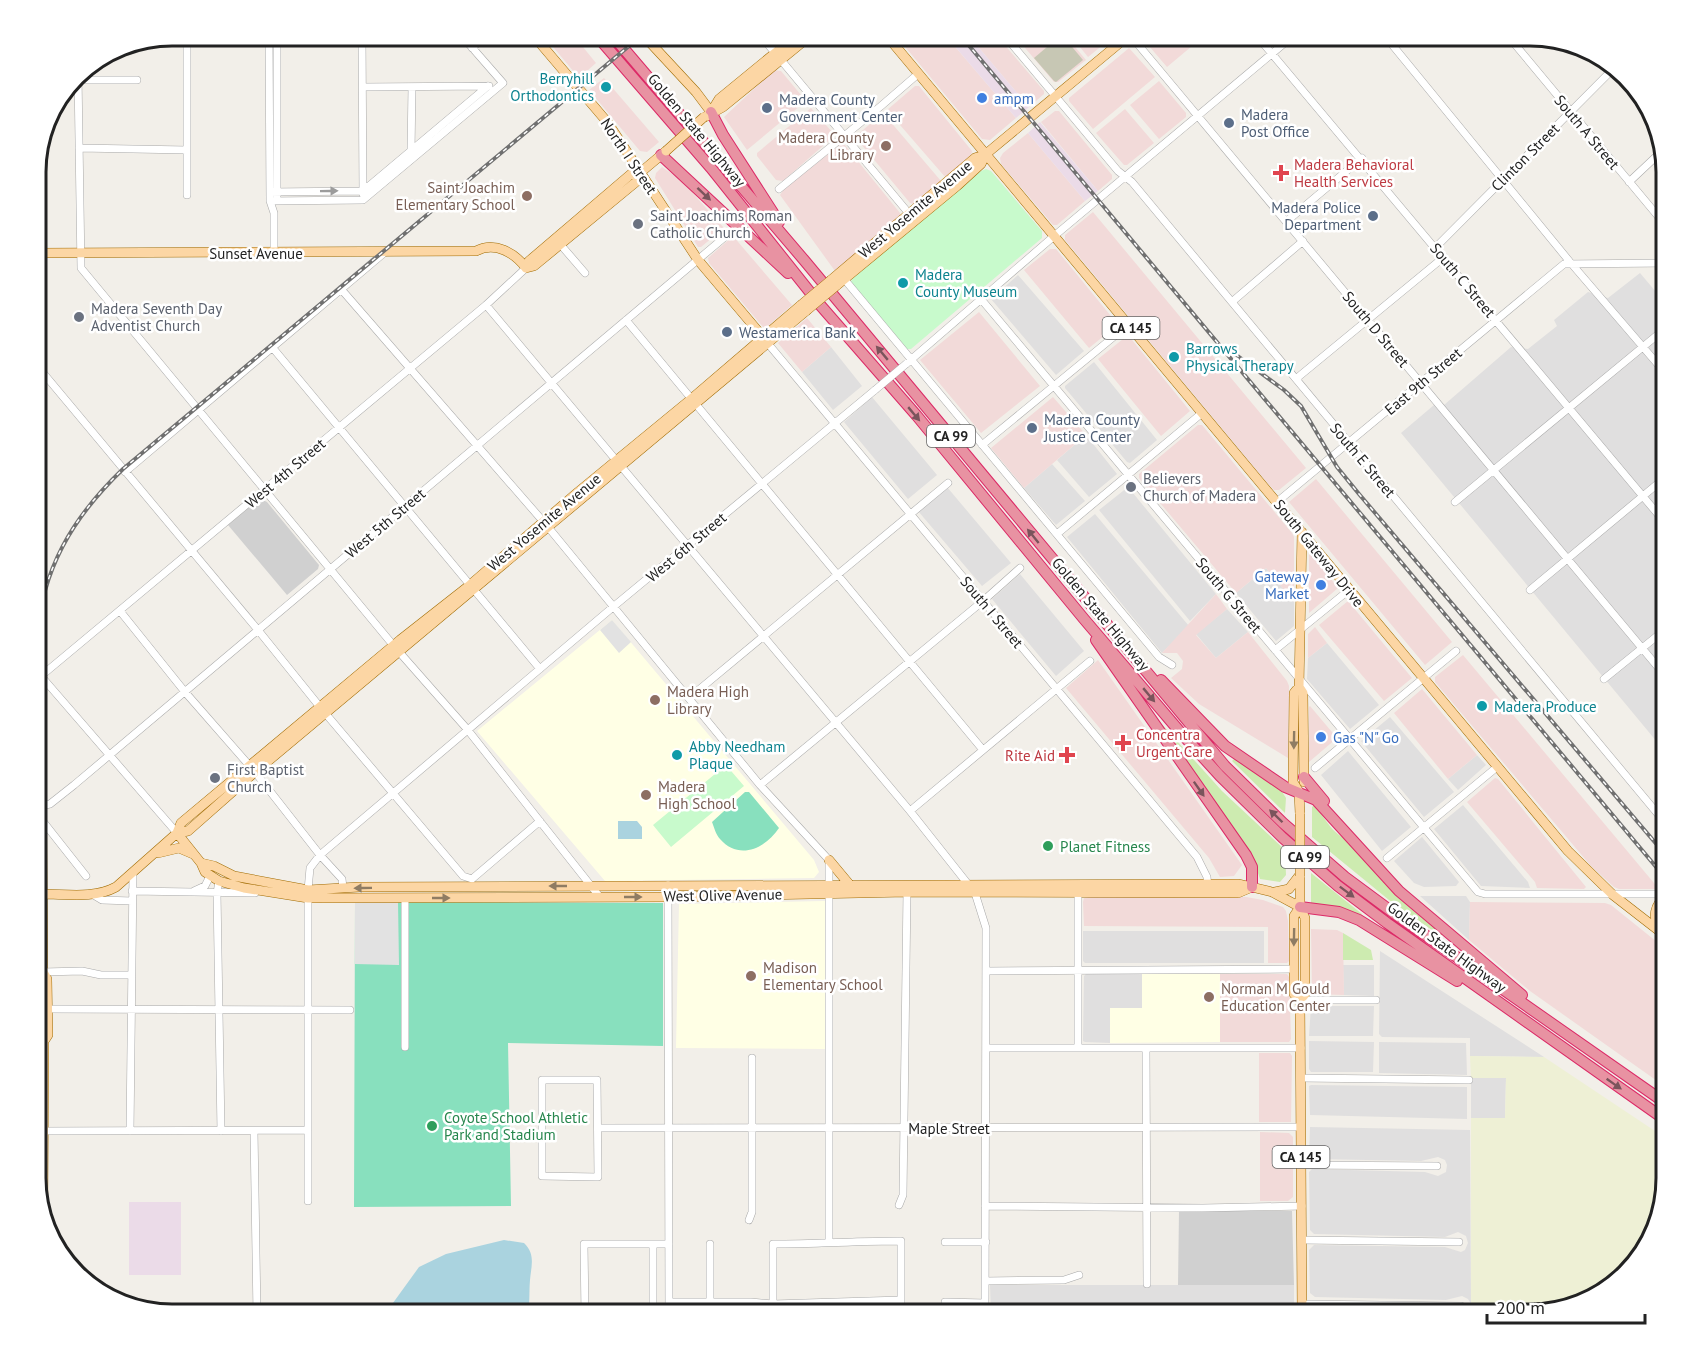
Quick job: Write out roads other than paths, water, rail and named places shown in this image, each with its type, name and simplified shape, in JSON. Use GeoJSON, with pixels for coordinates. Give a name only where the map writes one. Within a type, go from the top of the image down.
{"type":"FeatureCollection","features":[{"type":"Feature","properties":{"kind":"highway","name":"Golden State Highway"},"geometry":{"type":"LineString","coordinates":[[606,47],[711,168],[821,306],[916,416],[1084,619],[1220,776],[1283,838],[1338,886],[1656,1113]]}},
{"type":"Feature","properties":{"kind":"highway","name":"Golden State Highway"},"geometry":{"type":"LineString","coordinates":[[623,47],[804,260],[1225,766],[1283,823],[1345,877],[1395,915],[1656,1096]]}},
{"type":"Feature","properties":{"kind":"highway"},"geometry":{"type":"LineString","coordinates":[[708,115],[804,260]]}},
{"type":"Feature","properties":{"kind":"highway"},"geometry":{"type":"LineString","coordinates":[[663,153],[821,306]]}},
{"type":"Feature","properties":{"kind":"highway"},"geometry":{"type":"LineString","coordinates":[[1096,613],[1225,746],[1285,787],[1316,800],[1399,891],[1575,1040]]}},
{"type":"Feature","properties":{"kind":"highway"},"geometry":{"type":"LineString","coordinates":[[1084,619],[1102,651],[1246,855],[1252,867],[1252,886]]}},
{"type":"Feature","properties":{"kind":"highway"},"geometry":{"type":"LineString","coordinates":[[1304,777],[1338,818],[1339,824]]}},
{"type":"Feature","properties":{"kind":"highway"},"geometry":{"type":"LineString","coordinates":[[1300,907],[1339,912],[1359,920],[1566,1050]]}},
{"type":"Feature","properties":{"kind":"main road","name":"North I Street"},"geometry":{"type":"LineString","coordinates":[[543,47],[608,123],[698,260],[765,340]]}},
{"type":"Feature","properties":{"kind":"main road"},"geometry":{"type":"LineString","coordinates":[[656,47],[696,92],[708,115]]}},
{"type":"Feature","properties":{"kind":"main road","name":"West 4th Street"},"geometry":{"type":"LineString","coordinates":[[524,270],[534,266],[636,182],[641,172],[708,115],[723,107],[786,47]]}},
{"type":"Feature","properties":{"kind":"main road","name":"West 4th Street"},"geometry":{"type":"LineString","coordinates":[[778,56],[792,47]]}},
{"type":"Feature","properties":{"kind":"main road","name":"South Gateway Drive"},"geometry":{"type":"LineString","coordinates":[[896,47],[1582,867],[1656,929]]}},
{"type":"Feature","properties":{"kind":"main road","name":"West Yosemite Avenue"},"geometry":{"type":"LineString","coordinates":[[92,894],[105,893],[133,874],[177,833],[188,831],[252,769],[912,217],[975,158],[986,154],[1116,47]]}},
{"type":"Feature","properties":{"kind":"main road","name":"West 4th Street"},"geometry":{"type":"LineString","coordinates":[[524,270],[530,261],[631,174],[641,172]]}},
{"type":"Feature","properties":{"kind":"main road","name":"Sunset Avenue"},"geometry":{"type":"LineString","coordinates":[[47,253],[384,253],[476,251],[498,248],[514,255],[524,270]]}},
{"type":"Feature","properties":{"kind":"main road","name":"CA 145"},"geometry":{"type":"LineString","coordinates":[[1299,792],[1304,783],[1303,693],[1299,682],[1302,532]]}},
{"type":"Feature","properties":{"kind":"main road","name":"CA 145"},"geometry":{"type":"LineString","coordinates":[[1299,682],[1294,693],[1293,782],[1299,792],[1300,907],[1305,918],[1305,994],[1300,1000],[1302,1304]]}},
{"type":"Feature","properties":{"kind":"main road"},"geometry":{"type":"LineString","coordinates":[[177,833],[199,860],[205,872],[215,878],[244,888],[278,893]]}},
{"type":"Feature","properties":{"kind":"main road","name":"West Olive Avenue"},"geometry":{"type":"LineString","coordinates":[[153,855],[179,848],[234,876],[308,894],[343,888],[668,885],[975,893],[1208,888],[1239,884],[1272,892],[1300,907]]}},
{"type":"Feature","properties":{"kind":"main road"},"geometry":{"type":"LineString","coordinates":[[828,860],[849,884]]}},
{"type":"Feature","properties":{"kind":"main road"},"geometry":{"type":"LineString","coordinates":[[1272,892],[1289,889],[1300,876]]}},
{"type":"Feature","properties":{"kind":"main road"},"geometry":{"type":"LineString","coordinates":[[215,878],[250,882],[253,880]]}},
{"type":"Feature","properties":{"kind":"main road","name":"West Olive Avenue"},"geometry":{"type":"LineString","coordinates":[[278,893],[405,898],[668,897],[830,888],[849,884],[968,884],[1078,889]]}},
{"type":"Feature","properties":{"kind":"main road"},"geometry":{"type":"LineString","coordinates":[[47,894],[92,894]]}},
{"type":"Feature","properties":{"kind":"main road","name":"CA 145"},"geometry":{"type":"LineString","coordinates":[[1300,907],[1294,916],[1294,994],[1300,1000]]}},
{"type":"Feature","properties":{"kind":"main road"},"geometry":{"type":"LineString","coordinates":[[1656,907],[1656,922]]}},
{"type":"Feature","properties":{"kind":"street"},"geometry":{"type":"LineString","coordinates":[[187,47],[187,195]]}},
{"type":"Feature","properties":{"kind":"street"},"geometry":{"type":"LineString","coordinates":[[269,47],[274,192]]}},
{"type":"Feature","properties":{"kind":"street"},"geometry":{"type":"LineString","coordinates":[[274,252],[277,47]]}},
{"type":"Feature","properties":{"kind":"street"},"geometry":{"type":"LineString","coordinates":[[362,47],[363,200]]}},
{"type":"Feature","properties":{"kind":"street"},"geometry":{"type":"LineString","coordinates":[[770,47],[912,217]]}},
{"type":"Feature","properties":{"kind":"street","name":"South E Street"},"geometry":{"type":"LineString","coordinates":[[1014,47],[1118,171],[1132,182],[1233,301],[1348,443],[1656,812]]}},
{"type":"Feature","properties":{"kind":"street","name":"South D Street"},"geometry":{"type":"LineString","coordinates":[[1138,47],[1287,221],[1656,665]]}},
{"type":"Feature","properties":{"kind":"street","name":"South C Street"},"geometry":{"type":"LineString","coordinates":[[1266,47],[1362,158],[1656,512]]}},
{"type":"Feature","properties":{"kind":"street","name":"West 6th Street"},"geometry":{"type":"LineString","coordinates":[[308,1201],[308,894],[310,868],[320,855],[613,607],[836,424],[1053,237],[1280,47]]}},
{"type":"Feature","properties":{"kind":"street"},"geometry":{"type":"LineString","coordinates":[[1394,47],[1570,262],[1656,362]]}},
{"type":"Feature","properties":{"kind":"street","name":"South A Street"},"geometry":{"type":"LineString","coordinates":[[1517,47],[1656,214]]}},
{"type":"Feature","properties":{"kind":"street"},"geometry":{"type":"LineString","coordinates":[[472,48],[503,83]]}},
{"type":"Feature","properties":{"kind":"street","name":"Clinton Street"},"geometry":{"type":"LineString","coordinates":[[1436,247],[1609,73]]}},
{"type":"Feature","properties":{"kind":"street"},"geometry":{"type":"LineString","coordinates":[[779,189],[918,74]]}},
{"type":"Feature","properties":{"kind":"street"},"geometry":{"type":"LineString","coordinates":[[89,78],[137,80]]}},
{"type":"Feature","properties":{"kind":"street"},"geometry":{"type":"LineString","coordinates":[[274,200],[363,200],[503,83]]}},
{"type":"Feature","properties":{"kind":"street"},"geometry":{"type":"LineString","coordinates":[[363,87],[488,86],[503,83]]}},
{"type":"Feature","properties":{"kind":"street"},"geometry":{"type":"LineString","coordinates":[[274,192],[363,190],[488,86]]}},
{"type":"Feature","properties":{"kind":"street"},"geometry":{"type":"LineString","coordinates":[[411,151],[412,87]]}},
{"type":"Feature","properties":{"kind":"street"},"geometry":{"type":"LineString","coordinates":[[78,89],[81,268],[467,729],[599,896]]}},
{"type":"Feature","properties":{"kind":"street"},"geometry":{"type":"LineString","coordinates":[[79,148],[187,150]]}},
{"type":"Feature","properties":{"kind":"street"},"geometry":{"type":"LineString","coordinates":[[1629,182],[1655,157]]}},
{"type":"Feature","properties":{"kind":"street"},"geometry":{"type":"LineString","coordinates":[[1287,221],[1362,158]]}},
{"type":"Feature","properties":{"kind":"street","name":"West 5th Street"},"geometry":{"type":"LineString","coordinates":[[47,805],[726,236]]}},
{"type":"Feature","properties":{"kind":"street"},"geometry":{"type":"LineString","coordinates":[[1233,301],[1303,241]]}},
{"type":"Feature","properties":{"kind":"street"},"geometry":{"type":"LineString","coordinates":[[560,244],[585,273]]}},
{"type":"Feature","properties":{"kind":"street"},"geometry":{"type":"LineString","coordinates":[[125,472],[384,253]]}},
{"type":"Feature","properties":{"kind":"street"},"geometry":{"type":"LineString","coordinates":[[1297,378],[1444,257]]}},
{"type":"Feature","properties":{"kind":"street"},"geometry":{"type":"LineString","coordinates":[[1570,262],[1656,263]]}},
{"type":"Feature","properties":{"kind":"street","name":"East 9th Street"},"geometry":{"type":"LineString","coordinates":[[1277,502],[1564,264],[1570,262]]}},
{"type":"Feature","properties":{"kind":"street","name":"West 4th Street"},"geometry":{"type":"LineString","coordinates":[[47,670],[410,369],[524,270]]}},
{"type":"Feature","properties":{"kind":"street"},"geometry":{"type":"LineString","coordinates":[[838,279],[982,445],[1159,657],[1172,665]]}},
{"type":"Feature","properties":{"kind":"street"},"geometry":{"type":"LineString","coordinates":[[341,289],[546,524],[760,785],[828,860],[830,888],[829,1242]]}},
{"type":"Feature","properties":{"kind":"street","name":"South G Street"},"geometry":{"type":"LineString","coordinates":[[981,299],[1275,650],[1299,682],[1478,892],[1485,894],[1613,895]]}},
{"type":"Feature","properties":{"kind":"street"},"geometry":{"type":"LineString","coordinates":[[486,305],[689,545],[910,811],[975,893],[986,928],[985,1303],[945,1302]]}},
{"type":"Feature","properties":{"kind":"street"},"geometry":{"type":"LineString","coordinates":[[626,320],[983,750]]}},
{"type":"Feature","properties":{"kind":"street"},"geometry":{"type":"LineString","coordinates":[[982,445],[1128,325]]}},
{"type":"Feature","properties":{"kind":"street"},"geometry":{"type":"LineString","coordinates":[[1455,502],[1656,337]]}},
{"type":"Feature","properties":{"kind":"street","name":"South I Street"},"geometry":{"type":"LineString","coordinates":[[765,340],[1197,857],[1203,866],[1208,888]]}},
{"type":"Feature","properties":{"kind":"street"},"geometry":{"type":"LineString","coordinates":[[273,347],[540,669]]}},
{"type":"Feature","properties":{"kind":"street"},"geometry":{"type":"LineString","coordinates":[[47,378],[463,876],[472,879],[540,821]]}},
{"type":"Feature","properties":{"kind":"street"},"geometry":{"type":"LineString","coordinates":[[1057,534],[1202,413]]}},
{"type":"Feature","properties":{"kind":"street"},"geometry":{"type":"LineString","coordinates":[[689,698],[948,483]]}},
{"type":"Feature","properties":{"kind":"street"},"geometry":{"type":"LineString","coordinates":[[1530,590],[1656,485]]}},
{"type":"Feature","properties":{"kind":"street"},"geometry":{"type":"LineString","coordinates":[[760,785],[1020,568]]}},
{"type":"Feature","properties":{"kind":"street"},"geometry":{"type":"LineString","coordinates":[[1275,650],[1349,590]]}},
{"type":"Feature","properties":{"kind":"street"},"geometry":{"type":"LineString","coordinates":[[120,611],[184,692],[252,769],[320,855],[342,879],[343,888]]}},
{"type":"Feature","properties":{"kind":"street"},"geometry":{"type":"LineString","coordinates":[[1604,679],[1656,637]]}},
{"type":"Feature","properties":{"kind":"street"},"geometry":{"type":"LineString","coordinates":[[1315,768],[1456,651]]}},
{"type":"Feature","properties":{"kind":"street"},"geometry":{"type":"LineString","coordinates":[[910,811],[1090,661]]}},
{"type":"Feature","properties":{"kind":"street"},"geometry":{"type":"LineString","coordinates":[[47,684],[177,833]]}},
{"type":"Feature","properties":{"kind":"street"},"geometry":{"type":"LineString","coordinates":[[1388,858],[1497,767]]}},
{"type":"Feature","properties":{"kind":"street"},"geometry":{"type":"LineString","coordinates":[[47,827],[86,876]]}},
{"type":"Feature","properties":{"kind":"street"},"geometry":{"type":"LineString","coordinates":[[130,1131],[133,874]]}},
{"type":"Feature","properties":{"kind":"street"},"geometry":{"type":"LineString","coordinates":[[195,891],[206,886],[215,878]]}},
{"type":"Feature","properties":{"kind":"street"},"geometry":{"type":"LineString","coordinates":[[215,878],[221,1131]]}},
{"type":"Feature","properties":{"kind":"street"},"geometry":{"type":"LineString","coordinates":[[668,885],[669,1302],[752,1304]]}},
{"type":"Feature","properties":{"kind":"street"},"geometry":{"type":"LineString","coordinates":[[1078,889],[1078,1048]]}},
{"type":"Feature","properties":{"kind":"street","name":"West Olive Avenue"},"geometry":{"type":"LineString","coordinates":[[132,891],[195,891],[206,894],[278,893]]}},
{"type":"Feature","properties":{"kind":"street"},"geometry":{"type":"LineString","coordinates":[[899,1205],[903,1196],[906,892]]}},
{"type":"Feature","properties":{"kind":"street"},"geometry":{"type":"LineString","coordinates":[[92,894],[102,900],[132,901]]}},
{"type":"Feature","properties":{"kind":"street"},"geometry":{"type":"LineString","coordinates":[[1613,895],[1656,894]]}},
{"type":"Feature","properties":{"kind":"street"},"geometry":{"type":"LineString","coordinates":[[405,898],[405,1047]]}},
{"type":"Feature","properties":{"kind":"street"},"geometry":{"type":"LineString","coordinates":[[986,971],[1294,969]]}},
{"type":"Feature","properties":{"kind":"street"},"geometry":{"type":"LineString","coordinates":[[47,973],[82,971],[101,975],[131,975]]}},
{"type":"Feature","properties":{"kind":"street"},"geometry":{"type":"LineString","coordinates":[[1300,1000],[1377,1000]]}},
{"type":"Feature","properties":{"kind":"street"},"geometry":{"type":"LineString","coordinates":[[47,1008],[350,1010]]}},
{"type":"Feature","properties":{"kind":"street"},"geometry":{"type":"LineString","coordinates":[[986,1048],[1301,1048]]}},
{"type":"Feature","properties":{"kind":"street"},"geometry":{"type":"LineString","coordinates":[[1146,1048],[1147,1284]]}},
{"type":"Feature","properties":{"kind":"street"},"geometry":{"type":"LineString","coordinates":[[749,1220],[752,1212],[752,1058]]}},
{"type":"Feature","properties":{"kind":"street"},"geometry":{"type":"LineString","coordinates":[[1301,1078],[1469,1080]]}},
{"type":"Feature","properties":{"kind":"street"},"geometry":{"type":"LineString","coordinates":[[542,1080],[597,1080],[598,1128],[598,1177],[542,1176],[542,1080]]}},
{"type":"Feature","properties":{"kind":"street","name":"Maple Street"},"geometry":{"type":"LineString","coordinates":[[598,1128],[1301,1127]]}},
{"type":"Feature","properties":{"kind":"street"},"geometry":{"type":"LineString","coordinates":[[47,1131],[308,1130]]}},
{"type":"Feature","properties":{"kind":"street"},"geometry":{"type":"LineString","coordinates":[[254,1131],[257,1304]]}},
{"type":"Feature","properties":{"kind":"street"},"geometry":{"type":"LineString","coordinates":[[1301,1165],[1437,1166]]}},
{"type":"Feature","properties":{"kind":"street"},"geometry":{"type":"LineString","coordinates":[[984,1206],[1147,1208],[1302,1206]]}},
{"type":"Feature","properties":{"kind":"street"},"geometry":{"type":"LineString","coordinates":[[1302,1240],[1459,1242]]}},
{"type":"Feature","properties":{"kind":"street"},"geometry":{"type":"LineString","coordinates":[[773,1304],[773,1244],[901,1241],[901,1304]]}},
{"type":"Feature","properties":{"kind":"street"},"geometry":{"type":"LineString","coordinates":[[945,1242],[986,1242]]}},
{"type":"Feature","properties":{"kind":"street"},"geometry":{"type":"LineString","coordinates":[[585,1304],[584,1244],[669,1244]]}},
{"type":"Feature","properties":{"kind":"street"},"geometry":{"type":"LineString","coordinates":[[652,1244],[652,1304]]}},
{"type":"Feature","properties":{"kind":"street"},"geometry":{"type":"LineString","coordinates":[[710,1244],[710,1302]]}},
{"type":"Feature","properties":{"kind":"street"},"geometry":{"type":"LineString","coordinates":[[985,1281],[1064,1280],[1079,1275]]}},
{"type":"Feature","properties":{"kind":"street"},"geometry":{"type":"LineString","coordinates":[[799,1304],[901,1300]]}},
{"type":"Feature","properties":{"kind":"water"},"geometry":{"type":"Polygon","coordinates":[[[618,821],[637,821],[642,827],[642,839],[618,839],[618,821]]]}},
{"type":"Feature","properties":{"kind":"water"},"geometry":{"type":"Polygon","coordinates":[[[504,1240],[524,1243],[528,1247],[532,1261],[529,1304],[392,1304],[419,1267],[446,1254],[504,1240]]]}},
{"type":"Feature","properties":{"kind":"railway"},"geometry":{"type":"LineString","coordinates":[[47,585],[63,546],[75,526],[89,506],[123,469],[628,47]]}},
{"type":"Feature","properties":{"kind":"railway"},"geometry":{"type":"LineString","coordinates":[[970,47],[1656,867]]}},
{"type":"Feature","properties":{"kind":"railway"},"geometry":{"type":"LineString","coordinates":[[1235,354],[1284,390],[1301,406],[1337,467],[1656,844]]}},
{"type":"Feature","properties":{"kind":"place","name":"Berryhill Orthodontics"},"geometry":{"type":"Point","coordinates":[606,87]}},
{"type":"Feature","properties":{"kind":"place","name":"ampm"},"geometry":{"type":"Point","coordinates":[982,98]}},
{"type":"Feature","properties":{"kind":"place","name":"Madera County Government Center"},"geometry":{"type":"Point","coordinates":[767,108]}},
{"type":"Feature","properties":{"kind":"place","name":"Madera Post Office"},"geometry":{"type":"Point","coordinates":[1229,123]}},
{"type":"Feature","properties":{"kind":"place","name":"Madera County Library"},"geometry":{"type":"Point","coordinates":[886,146]}},
{"type":"Feature","properties":{"kind":"place","name":"Madera Behavioral Health Services"},"geometry":{"type":"Point","coordinates":[1281,173]}},
{"type":"Feature","properties":{"kind":"place","name":"Saint Joachim Elementary School"},"geometry":{"type":"Point","coordinates":[527,196]}},
{"type":"Feature","properties":{"kind":"place","name":"Madera Police Department"},"geometry":{"type":"Point","coordinates":[1373,216]}},
{"type":"Feature","properties":{"kind":"place","name":"Saint Joachims Roman Catholic Church"},"geometry":{"type":"Point","coordinates":[638,224]}},
{"type":"Feature","properties":{"kind":"place","name":"Madera County Museum"},"geometry":{"type":"Point","coordinates":[903,283]}},
{"type":"Feature","properties":{"kind":"place","name":"Madera Seventh Day Adventist Church"},"geometry":{"type":"Point","coordinates":[79,317]}},
{"type":"Feature","properties":{"kind":"place","name":"Westamerica Bank"},"geometry":{"type":"Point","coordinates":[727,332]}},
{"type":"Feature","properties":{"kind":"place","name":"Barrows Physical Therapy"},"geometry":{"type":"Point","coordinates":[1174,357]}},
{"type":"Feature","properties":{"kind":"place","name":"Madera County Justice Center"},"geometry":{"type":"Point","coordinates":[1032,428]}},
{"type":"Feature","properties":{"kind":"place","name":"Believers Church of Madera"},"geometry":{"type":"Point","coordinates":[1131,487]}},
{"type":"Feature","properties":{"kind":"place","name":"Gateway Market"},"geometry":{"type":"Point","coordinates":[1321,585]}},
{"type":"Feature","properties":{"kind":"place","name":"Madera High Library"},"geometry":{"type":"Point","coordinates":[655,700]}},
{"type":"Feature","properties":{"kind":"place","name":"Madera Produce"},"geometry":{"type":"Point","coordinates":[1482,706]}},
{"type":"Feature","properties":{"kind":"place","name":"Gas \"N\" Go"},"geometry":{"type":"Point","coordinates":[1321,737]}},
{"type":"Feature","properties":{"kind":"place","name":"Concentra Urgent Care"},"geometry":{"type":"Point","coordinates":[1123,743]}},
{"type":"Feature","properties":{"kind":"place","name":"Abby Needham Plaque"},"geometry":{"type":"Point","coordinates":[677,755]}},
{"type":"Feature","properties":{"kind":"place","name":"Rite Aid"},"geometry":{"type":"Point","coordinates":[1067,755]}},
{"type":"Feature","properties":{"kind":"place","name":"First Baptist Church"},"geometry":{"type":"Point","coordinates":[215,778]}},
{"type":"Feature","properties":{"kind":"place","name":"Madera High School"},"geometry":{"type":"Point","coordinates":[646,795]}},
{"type":"Feature","properties":{"kind":"place","name":"Planet Fitness"},"geometry":{"type":"Point","coordinates":[1048,846]}},
{"type":"Feature","properties":{"kind":"place","name":"Madison Elementary School"},"geometry":{"type":"Point","coordinates":[751,976]}},
{"type":"Feature","properties":{"kind":"place","name":"Norman M Gould Education Center"},"geometry":{"type":"Point","coordinates":[1209,997]}},
{"type":"Feature","properties":{"kind":"place","name":"Coyote School Athletic Park and Stadium"},"geometry":{"type":"Point","coordinates":[432,1126]}}]}
